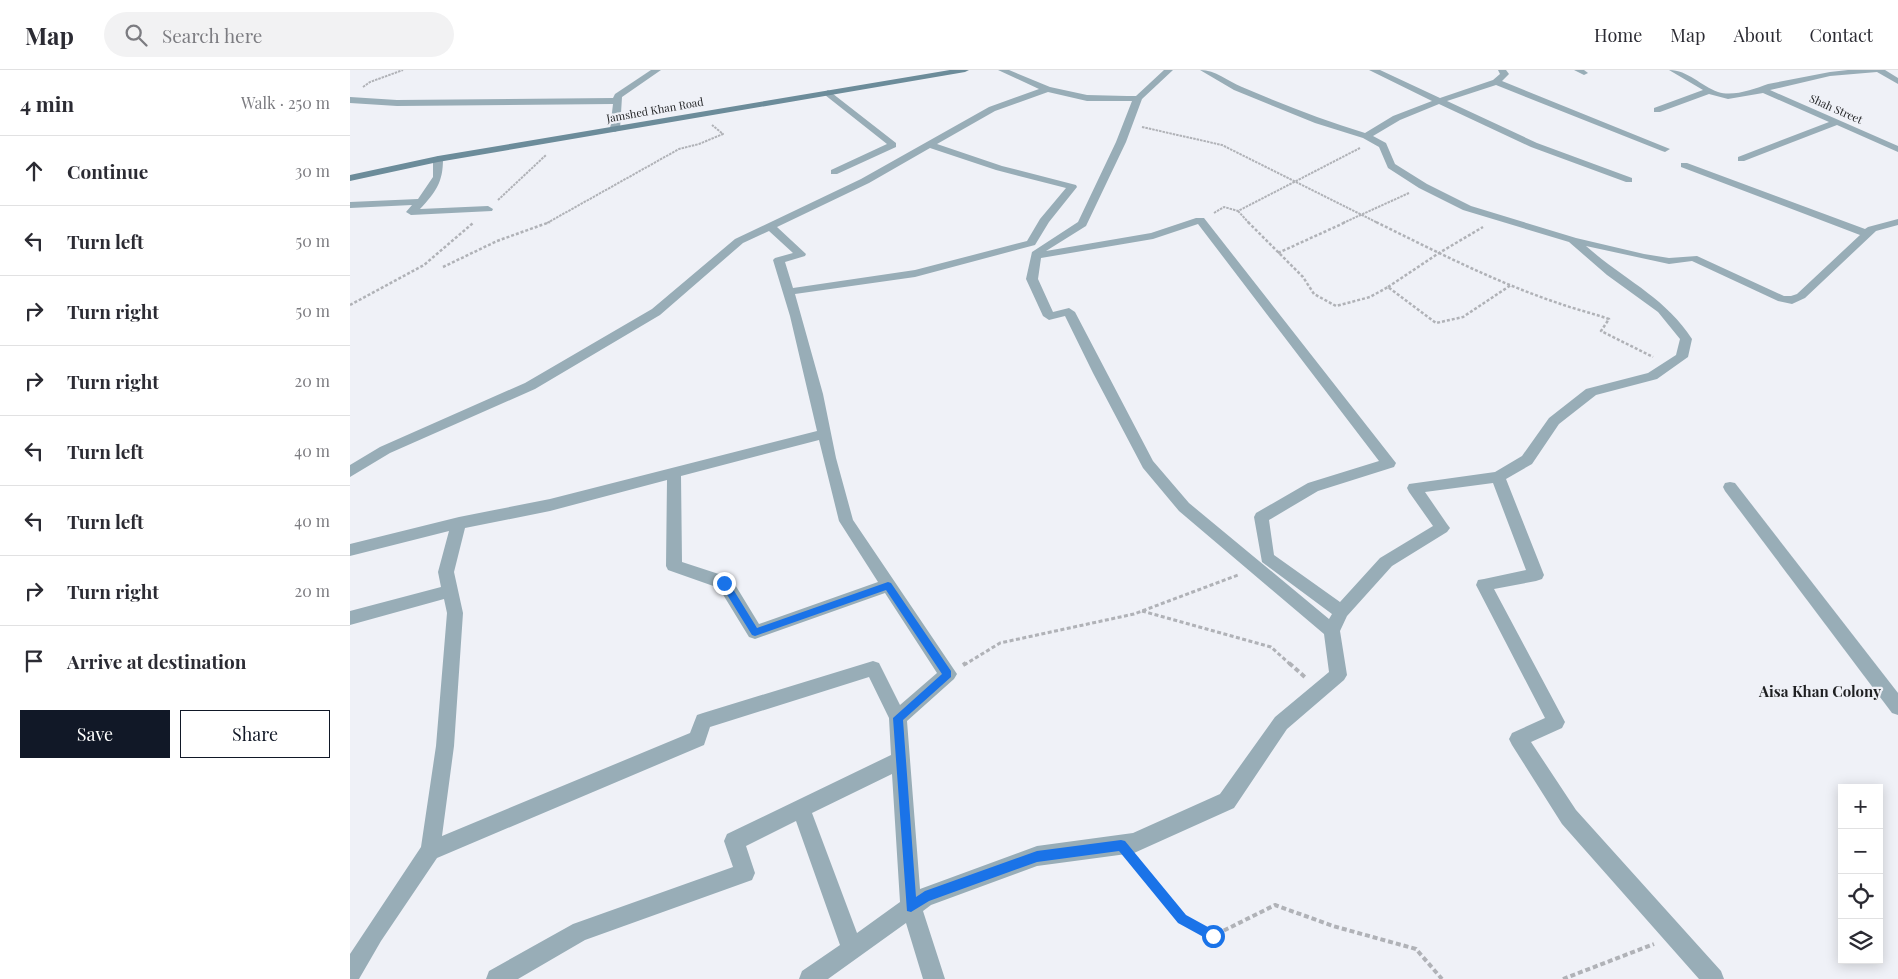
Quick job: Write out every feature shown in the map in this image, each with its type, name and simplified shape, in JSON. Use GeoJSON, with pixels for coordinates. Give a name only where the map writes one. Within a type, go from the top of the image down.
{"type":"FeatureCollection","features":[{"type":"Feature","properties":{"kind":"street"},"geometry":{"type":"LineString","coordinates":[[615,129],[618,96],[657,70]]}},
{"type":"Feature","properties":{"kind":"street","name":"Jamshed Khan Road"},"geometry":{"type":"LineString","coordinates":[[350,178],[438,159],[965,70]]}},
{"type":"Feature","properties":{"kind":"street"},"geometry":{"type":"LineString","coordinates":[[1002,70],[1047,89],[1087,98],[1138,98]]}},
{"type":"Feature","properties":{"kind":"street"},"geometry":{"type":"LineString","coordinates":[[1169,70],[1138,98],[1082,224],[1037,252],[1032,279],[1049,316],[1069,312],[1099,373],[1148,464],[1184,507],[1332,631]]}},
{"type":"Feature","properties":{"kind":"street"},"geometry":{"type":"LineString","coordinates":[[1204,70],[1237,88],[1318,122],[1370,138],[1384,145],[1392,166],[1423,186],[1467,208],[1573,240],[1644,257],[1669,261],[1693,258],[1782,299],[1792,300],[1801,296],[1872,229],[1898,222]]}},
{"type":"Feature","properties":{"kind":"street"},"geometry":{"type":"LineString","coordinates":[[1373,70],[1534,145],[1629,180]]}},
{"type":"Feature","properties":{"kind":"street"},"geometry":{"type":"LineString","coordinates":[[1370,138],[1385,123],[1416,109],[1496,82],[1505,74],[1502,70]]}},
{"type":"Feature","properties":{"kind":"street"},"geometry":{"type":"LineString","coordinates":[[1673,70],[1709,91],[1728,96],[1764,90],[1768,87],[1830,74],[1878,70],[1898,81]]}},
{"type":"Feature","properties":{"kind":"street"},"geometry":{"type":"LineString","coordinates":[[1820,70],[1830,74]]}},
{"type":"Feature","properties":{"kind":"street"},"geometry":{"type":"LineString","coordinates":[[1496,82],[1665,149]]}},
{"type":"Feature","properties":{"kind":"street"},"geometry":{"type":"LineString","coordinates":[[350,472],[385,450],[530,386],[656,312],[739,241],[865,181],[992,109],[1047,89]]}},
{"type":"Feature","properties":{"kind":"street","name":"Shah Street"},"geometry":{"type":"LineString","coordinates":[[1764,90],[1898,149]]}},
{"type":"Feature","properties":{"kind":"street"},"geometry":{"type":"LineString","coordinates":[[1657,110],[1709,91]]}},
{"type":"Feature","properties":{"kind":"street"},"geometry":{"type":"LineString","coordinates":[[828,93],[893,145],[834,172]]}},
{"type":"Feature","properties":{"kind":"street"},"geometry":{"type":"LineString","coordinates":[[350,100],[397,103],[618,100]]}},
{"type":"Feature","properties":{"kind":"street"},"geometry":{"type":"LineString","coordinates":[[1741,159],[1838,122]]}},
{"type":"Feature","properties":{"kind":"street"},"geometry":{"type":"LineString","coordinates":[[788,292],[819,286],[876,280],[939,268],[1031,243],[1044,221],[1072,187],[999,168],[931,145]]}},
{"type":"Feature","properties":{"kind":"street"},"geometry":{"type":"LineString","coordinates":[[438,159],[438,177],[422,202],[411,212],[488,210]]}},
{"type":"Feature","properties":{"kind":"street"},"geometry":{"type":"LineString","coordinates":[[1684,165],[1868,234]]}},
{"type":"Feature","properties":{"kind":"street"},"geometry":{"type":"LineString","coordinates":[[350,205],[422,202]]}},
{"type":"Feature","properties":{"kind":"street"},"geometry":{"type":"LineString","coordinates":[[1036,256],[1153,236],[1200,220],[1324,382],[1389,463],[1313,487],[1261,518],[1267,558],[1341,612]]}},
{"type":"Feature","properties":{"kind":"street"},"geometry":{"type":"LineString","coordinates":[[770,226],[801,254],[779,260],[798,324],[846,521],[948,674],[898,718]]}},
{"type":"Feature","properties":{"kind":"street"},"geometry":{"type":"LineString","coordinates":[[810,979],[925,897],[1037,856],[1134,843],[1227,801],[1281,723],[1338,675],[1332,631],[1341,612],[1386,562],[1442,528],[1414,488],[1498,477],[1526,460],[1554,421],[1591,392],[1652,376],[1682,358],[1686,339],[1676,322],[1650,299],[1610,272],[1573,240]]}},
{"type":"Feature","properties":{"kind":"street"},"geometry":{"type":"LineString","coordinates":[[350,550],[459,523],[550,505],[824,434]]}},
{"type":"Feature","properties":{"kind":"street"},"geometry":{"type":"LineString","coordinates":[[674,474],[674,566],[724,583],[755,632],[888,585]]}},
{"type":"Feature","properties":{"kind":"street"},"geometry":{"type":"LineString","coordinates":[[1498,477],[1536,574],[1484,585],[1556,722],[1518,739],[1569,817],[1713,979]]}},
{"type":"Feature","properties":{"kind":"street"},"geometry":{"type":"LineString","coordinates":[[1730,487],[1898,707]]}},
{"type":"Feature","properties":{"kind":"street"},"geometry":{"type":"LineString","coordinates":[[350,974],[374,934],[430,851],[445,746],[455,613],[446,572],[459,523]]}},
{"type":"Feature","properties":{"kind":"street"},"geometry":{"type":"LineString","coordinates":[[350,618],[450,591]]}},
{"type":"Feature","properties":{"kind":"street"},"geometry":{"type":"LineString","coordinates":[[430,851],[698,739],[703,721],[873,668],[898,718],[911,907],[934,979]]}},
{"type":"Feature","properties":{"kind":"street"},"geometry":{"type":"LineString","coordinates":[[498,979],[580,931],[745,874],[734,841],[900,760]]}},
{"type":"Feature","properties":{"kind":"street"},"geometry":{"type":"LineString","coordinates":[[800,809],[852,949]]}},
{"type":"Feature","properties":{"kind":"path"},"geometry":{"type":"LineString","coordinates":[[356,91],[370,82],[404,70]]}},
{"type":"Feature","properties":{"kind":"path"},"geometry":{"type":"LineString","coordinates":[[443,267],[497,241],[550,222],[679,149],[699,144],[723,134],[707,121],[676,118]]}},
{"type":"Feature","properties":{"kind":"path"},"geometry":{"type":"LineString","coordinates":[[1128,122],[1150,130],[1222,145],[1439,253],[1559,304],[1578,308],[1608,319],[1601,331],[1669,366]]}},
{"type":"Feature","properties":{"kind":"path"},"geometry":{"type":"LineString","coordinates":[[350,305],[424,265],[488,210],[564,137]]}},
{"type":"Feature","properties":{"kind":"path"},"geometry":{"type":"LineString","coordinates":[[1238,211],[1296,182],[1370,138]]}},
{"type":"Feature","properties":{"kind":"path"},"geometry":{"type":"LineString","coordinates":[[1278,253],[1423,186]]}},
{"type":"Feature","properties":{"kind":"path"},"geometry":{"type":"LineString","coordinates":[[1200,220],[1224,208],[1238,211],[1303,277],[1314,294],[1336,306],[1370,297],[1388,287],[1489,223],[1495,217]]}},
{"type":"Feature","properties":{"kind":"path"},"geometry":{"type":"LineString","coordinates":[[1388,287],[1436,323],[1463,317],[1511,285]]}},
{"type":"Feature","properties":{"kind":"path"},"geometry":{"type":"LineString","coordinates":[[948,674],[1000,643],[1142,611],[1257,568]]}},
{"type":"Feature","properties":{"kind":"path"},"geometry":{"type":"LineString","coordinates":[[1142,611],[1271,647],[1320,690]]}},
{"type":"Feature","properties":{"kind":"path"},"geometry":{"type":"LineString","coordinates":[[1121,845],[1182,919],[1213,936],[1275,905],[1333,926],[1416,949],[1442,979]]}},
{"type":"Feature","properties":{"kind":"path"},"geometry":{"type":"LineString","coordinates":[[1563,979],[1676,936]]}},
{"type":"Feature","properties":{"kind":"district","name":"Aisa Khan Colony"},"geometry":{"type":"Point","coordinates":[1820,692]}},
{"type":"Feature","properties":{"kind":"route"},"geometry":{"type":"LineString","coordinates":[[724,583],[755,632],[888,585],[948,674],[898,718],[911,907],[925,897],[1037,856],[1121,845],[1182,919],[1213,936]]}}]}
